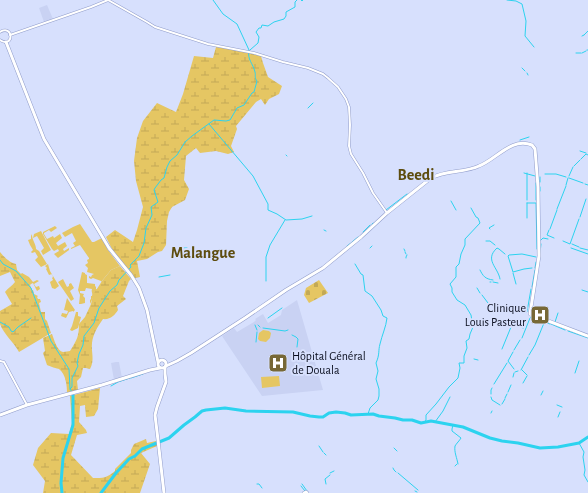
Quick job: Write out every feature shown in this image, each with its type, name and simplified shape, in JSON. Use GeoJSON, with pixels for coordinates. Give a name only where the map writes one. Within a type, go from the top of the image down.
{"type":"FeatureCollection","features":[{"type":"Feature","properties":{"kind":"main road"},"geometry":{"type":"LineString","coordinates":[[6,42],[44,139],[109,248],[131,275],[138,288],[144,302],[157,354],[158,365],[163,367]]}},
{"type":"Feature","properties":{"kind":"main road"},"geometry":{"type":"LineString","coordinates":[[0,415],[27,405],[102,385],[175,362],[322,268],[354,243],[387,213],[428,180],[436,175],[480,166],[509,147],[524,143],[532,145],[536,150],[538,174],[539,256],[530,314],[588,336]]}},
{"type":"Feature","properties":{"kind":"main road"},"geometry":{"type":"LineString","coordinates":[[157,354],[166,364],[163,367],[166,382],[157,405],[156,415],[164,493]]}},
{"type":"Feature","properties":{"kind":"main road"},"geometry":{"type":"LineString","coordinates":[[150,370],[158,363],[164,361],[175,362]]}},
{"type":"Feature","properties":{"kind":"street"},"geometry":{"type":"LineString","coordinates":[[10,35],[92,7],[108,0],[155,27],[208,44],[254,53],[308,68],[323,74],[338,87],[347,101],[350,114],[349,146],[351,154],[373,193],[387,213]]}},
{"type":"Feature","properties":{"kind":"street"},"geometry":{"type":"LineString","coordinates":[[0,27],[1,32],[7,31],[10,35]]}},
{"type":"Feature","properties":{"kind":"street"},"geometry":{"type":"LineString","coordinates":[[0,40],[6,42],[10,40],[10,35]]}},
{"type":"Feature","properties":{"kind":"street"},"geometry":{"type":"LineString","coordinates":[[0,361],[4,362],[27,405]]}},
{"type":"Feature","properties":{"kind":"shaded area"},"geometry":{"type":"Polygon","coordinates":[[[47,5],[53,19],[44,22],[39,8],[47,5]]]}},
{"type":"Feature","properties":{"kind":"shaded area","name":"Hôpital Général de Douala"},"geometry":{"type":"Polygon","coordinates":[[[297,300],[323,390],[262,396],[222,336],[234,328],[237,332],[254,322],[256,320],[255,319],[263,314],[268,323],[281,315],[282,310],[297,300]]]}},
{"type":"Feature","properties":{"kind":"shaded area"},"geometry":{"type":"Polygon","coordinates":[[[119,362],[122,378],[114,380],[111,363],[119,362]]]}},
{"type":"Feature","properties":{"kind":"green space"},"geometry":{"type":"Polygon","coordinates":[[[216,47],[261,56],[268,77],[282,86],[279,94],[269,99],[265,105],[261,99],[256,102],[236,126],[237,129],[231,146],[234,152],[228,154],[216,151],[200,153],[196,148],[186,156],[184,180],[189,189],[185,200],[172,207],[169,212],[166,245],[162,251],[147,259],[137,261],[140,277],[135,278],[113,251],[106,237],[115,230],[133,242],[137,230],[143,207],[136,181],[134,161],[137,138],[143,121],[157,103],[176,112],[194,56],[213,58],[216,47]]]}},
{"type":"Feature","properties":{"kind":"green space"},"geometry":{"type":"Polygon","coordinates":[[[80,224],[92,242],[102,238],[108,250],[120,266],[111,270],[101,282],[93,278],[89,278],[89,276],[91,277],[94,274],[87,272],[88,268],[85,265],[88,263],[87,260],[89,258],[80,245],[71,249],[75,246],[73,243],[76,241],[72,233],[65,237],[62,233],[80,224]]]}},
{"type":"Feature","properties":{"kind":"green space"},"geometry":{"type":"Polygon","coordinates":[[[55,226],[57,228],[51,232],[49,230],[44,233],[47,239],[53,236],[54,238],[60,234],[62,238],[56,243],[58,246],[65,242],[67,246],[63,249],[64,251],[69,248],[69,250],[58,258],[54,254],[59,251],[58,249],[54,251],[52,249],[43,234],[43,232],[55,226]]]}},
{"type":"Feature","properties":{"kind":"green space"},"geometry":{"type":"Polygon","coordinates":[[[41,231],[51,250],[43,255],[41,251],[44,248],[37,236],[33,238],[34,234],[41,231]]]}},
{"type":"Feature","properties":{"kind":"green space"},"geometry":{"type":"Polygon","coordinates":[[[32,234],[36,249],[39,251],[47,264],[41,267],[35,260],[38,257],[35,252],[31,252],[33,250],[28,240],[31,239],[32,234]]]}},
{"type":"Feature","properties":{"kind":"green space"},"geometry":{"type":"Polygon","coordinates":[[[0,252],[9,261],[16,264],[17,270],[21,274],[22,273],[29,277],[33,282],[37,280],[39,281],[34,284],[36,287],[39,286],[40,289],[37,291],[33,283],[30,285],[34,294],[38,296],[38,299],[40,299],[41,302],[39,303],[41,312],[45,312],[45,319],[51,333],[19,352],[0,324],[0,311],[12,304],[5,292],[15,282],[10,272],[0,276],[0,252]]]}},
{"type":"Feature","properties":{"kind":"green space"},"geometry":{"type":"Polygon","coordinates":[[[48,264],[52,274],[49,275],[45,266],[48,264]]]}},
{"type":"Feature","properties":{"kind":"green space"},"geometry":{"type":"Polygon","coordinates":[[[120,266],[131,279],[123,296],[126,299],[117,306],[118,310],[114,315],[108,319],[103,319],[99,324],[93,340],[93,359],[90,369],[83,368],[81,377],[77,381],[78,390],[67,393],[66,380],[61,371],[47,365],[43,353],[45,351],[43,338],[52,334],[61,351],[70,351],[79,332],[79,324],[85,317],[93,295],[111,270],[120,266]]]}},
{"type":"Feature","properties":{"kind":"green space"},"geometry":{"type":"Polygon","coordinates":[[[82,272],[87,275],[87,283],[95,284],[97,289],[90,304],[92,289],[86,288],[85,291],[80,291],[80,293],[84,294],[83,296],[85,298],[85,303],[79,304],[80,295],[78,290],[82,272]]]}},
{"type":"Feature","properties":{"kind":"green space"},"geometry":{"type":"Polygon","coordinates":[[[52,275],[59,286],[55,289],[52,288],[50,282],[53,280],[52,275]]]}},
{"type":"Feature","properties":{"kind":"green space"},"geometry":{"type":"Polygon","coordinates":[[[63,279],[67,287],[71,283],[74,288],[70,291],[74,299],[71,301],[58,282],[63,279]]]}},
{"type":"Feature","properties":{"kind":"green space"},"geometry":{"type":"Polygon","coordinates":[[[319,280],[328,293],[309,303],[304,295],[306,288],[319,280]]]}},
{"type":"Feature","properties":{"kind":"green space"},"geometry":{"type":"Polygon","coordinates":[[[67,298],[75,310],[73,312],[69,312],[66,318],[61,316],[62,313],[67,314],[68,311],[64,310],[67,298]]]}},
{"type":"Feature","properties":{"kind":"green space"},"geometry":{"type":"Polygon","coordinates":[[[76,312],[78,312],[78,316],[81,317],[78,328],[72,331],[70,330],[76,312]]]}},
{"type":"Feature","properties":{"kind":"green space"},"geometry":{"type":"Polygon","coordinates":[[[263,330],[271,333],[270,338],[266,342],[258,339],[259,333],[263,330]]]}},
{"type":"Feature","properties":{"kind":"green space"},"geometry":{"type":"Polygon","coordinates":[[[279,376],[280,386],[262,388],[261,377],[279,376]]]}},
{"type":"Feature","properties":{"kind":"green space"},"geometry":{"type":"Polygon","coordinates":[[[100,388],[98,409],[94,416],[86,417],[85,405],[80,406],[79,422],[87,433],[77,435],[71,455],[93,478],[102,478],[115,471],[115,469],[131,453],[134,444],[146,439],[147,443],[156,441],[157,446],[141,453],[150,464],[140,493],[43,493],[45,481],[33,465],[38,448],[51,433],[69,434],[72,423],[70,396],[100,388]]]}},
{"type":"Feature","properties":{"kind":"waterway"},"geometry":{"type":"LineString","coordinates":[[70,389],[72,387],[72,378],[78,366],[77,363],[83,345],[84,336],[94,323],[99,308],[110,291],[117,285],[119,280],[131,267],[130,265],[139,256],[144,243],[146,228],[152,215],[151,207],[158,202],[154,190],[164,178],[170,161],[177,155],[185,142],[214,120],[230,120],[237,108],[244,105],[254,92],[257,81],[250,61],[249,50],[237,24],[223,14],[213,0]]}},
{"type":"Feature","properties":{"kind":"waterway"},"geometry":{"type":"LineString","coordinates":[[250,50],[258,43],[259,37],[256,32],[259,28],[261,28],[262,25],[268,26],[274,22],[284,19],[286,12],[295,7],[295,2],[297,0]]}},
{"type":"Feature","properties":{"kind":"waterway"},"geometry":{"type":"LineString","coordinates":[[507,0],[516,1],[522,4],[526,21],[525,36],[534,47]]}},
{"type":"Feature","properties":{"kind":"waterway"},"geometry":{"type":"LineString","coordinates":[[584,35],[588,31]]}},
{"type":"Feature","properties":{"kind":"waterway"},"geometry":{"type":"LineString","coordinates":[[582,53],[586,51]]}},
{"type":"Feature","properties":{"kind":"waterway"},"geometry":{"type":"LineString","coordinates":[[576,53],[581,53]]}},
{"type":"Feature","properties":{"kind":"waterway"},"geometry":{"type":"LineString","coordinates":[[522,68],[525,71]]}},
{"type":"Feature","properties":{"kind":"waterway"},"geometry":{"type":"LineString","coordinates":[[308,108],[313,103]]}},
{"type":"Feature","properties":{"kind":"waterway"},"geometry":{"type":"LineString","coordinates":[[209,124],[253,176],[268,204],[268,210],[286,220],[302,219],[312,216]]}},
{"type":"Feature","properties":{"kind":"waterway"},"geometry":{"type":"LineString","coordinates":[[520,140],[529,137]]}},
{"type":"Feature","properties":{"kind":"waterway"},"geometry":{"type":"LineString","coordinates":[[580,151],[586,153]]}},
{"type":"Feature","properties":{"kind":"waterway"},"geometry":{"type":"LineString","coordinates":[[581,159],[586,154],[588,155]]}},
{"type":"Feature","properties":{"kind":"waterway"},"geometry":{"type":"LineString","coordinates":[[574,166],[580,160]]}},
{"type":"Feature","properties":{"kind":"waterway"},"geometry":{"type":"LineString","coordinates":[[569,176],[573,167]]}},
{"type":"Feature","properties":{"kind":"waterway"},"geometry":{"type":"LineString","coordinates":[[524,173],[535,176]]}},
{"type":"Feature","properties":{"kind":"waterway"},"geometry":{"type":"LineString","coordinates":[[527,173],[527,200]]}},
{"type":"Feature","properties":{"kind":"waterway"},"geometry":{"type":"LineString","coordinates":[[545,174],[556,174],[566,177]]}},
{"type":"Feature","properties":{"kind":"waterway"},"geometry":{"type":"LineString","coordinates":[[540,177],[540,182]]}},
{"type":"Feature","properties":{"kind":"waterway"},"geometry":{"type":"LineString","coordinates":[[566,185],[568,178]]}},
{"type":"Feature","properties":{"kind":"waterway"},"geometry":{"type":"LineString","coordinates":[[569,178],[583,183]]}},
{"type":"Feature","properties":{"kind":"waterway"},"geometry":{"type":"LineString","coordinates":[[536,183],[536,200]]}},
{"type":"Feature","properties":{"kind":"waterway"},"geometry":{"type":"LineString","coordinates":[[557,209],[566,186]]}},
{"type":"Feature","properties":{"kind":"waterway"},"geometry":{"type":"LineString","coordinates":[[386,210],[407,194]]}},
{"type":"Feature","properties":{"kind":"waterway"},"geometry":{"type":"LineString","coordinates":[[580,217],[586,199]]}},
{"type":"Feature","properties":{"kind":"waterway"},"geometry":{"type":"LineString","coordinates":[[451,201],[456,210]]}},
{"type":"Feature","properties":{"kind":"waterway"},"geometry":{"type":"LineString","coordinates":[[527,203],[536,203],[537,249]]}},
{"type":"Feature","properties":{"kind":"waterway"},"geometry":{"type":"LineString","coordinates":[[527,203],[527,218]]}},
{"type":"Feature","properties":{"kind":"waterway"},"geometry":{"type":"LineString","coordinates":[[424,423],[426,420],[426,415],[458,378],[460,368],[459,363],[464,363],[464,356],[467,348],[466,341],[469,339],[473,327],[471,315],[465,305],[457,300],[452,292],[450,284],[456,277],[456,267],[459,264],[465,245],[465,239],[480,223],[471,208]]}},
{"type":"Feature","properties":{"kind":"waterway"},"geometry":{"type":"LineString","coordinates":[[550,229],[557,210]]}},
{"type":"Feature","properties":{"kind":"waterway"},"geometry":{"type":"LineString","coordinates":[[563,241],[570,244],[579,219]]}},
{"type":"Feature","properties":{"kind":"waterway"},"geometry":{"type":"LineString","coordinates":[[266,281],[266,257],[270,245],[285,220]]}},
{"type":"Feature","properties":{"kind":"waterway"},"geometry":{"type":"LineString","coordinates":[[363,232],[370,225]]}},
{"type":"Feature","properties":{"kind":"waterway"},"geometry":{"type":"LineString","coordinates":[[490,229],[489,228],[494,225]]}},
{"type":"Feature","properties":{"kind":"waterway"},"geometry":{"type":"LineString","coordinates":[[549,230],[547,235],[554,238]]}},
{"type":"Feature","properties":{"kind":"waterway"},"geometry":{"type":"LineString","coordinates":[[352,242],[358,237]]}},
{"type":"Feature","properties":{"kind":"waterway"},"geometry":{"type":"LineString","coordinates":[[540,241],[543,238],[548,239]]}},
{"type":"Feature","properties":{"kind":"waterway"},"geometry":{"type":"LineString","coordinates":[[486,241],[490,241],[495,245]]}},
{"type":"Feature","properties":{"kind":"waterway"},"geometry":{"type":"LineString","coordinates":[[347,246],[351,243]]}},
{"type":"Feature","properties":{"kind":"waterway"},"geometry":{"type":"LineString","coordinates":[[540,253],[541,244]]}},
{"type":"Feature","properties":{"kind":"waterway"},"geometry":{"type":"LineString","coordinates":[[572,244],[579,247]]}},
{"type":"Feature","properties":{"kind":"waterway"},"geometry":{"type":"LineString","coordinates":[[181,248],[187,248]]}},
{"type":"Feature","properties":{"kind":"waterway"},"geometry":{"type":"LineString","coordinates":[[500,279],[493,264],[492,256],[493,252],[497,248],[505,254]]}},
{"type":"Feature","properties":{"kind":"waterway"},"geometry":{"type":"LineString","coordinates":[[571,248],[588,254]]}},
{"type":"Feature","properties":{"kind":"waterway"},"geometry":{"type":"LineString","coordinates":[[580,248],[588,250]]}},
{"type":"Feature","properties":{"kind":"waterway"},"geometry":{"type":"LineString","coordinates":[[532,268],[513,272],[508,256],[522,254],[536,257]]}},
{"type":"Feature","properties":{"kind":"waterway"},"geometry":{"type":"LineString","coordinates":[[0,260],[3,264],[16,271],[31,288],[51,341],[69,369],[70,389],[72,392]]}},
{"type":"Feature","properties":{"kind":"waterway"},"geometry":{"type":"LineString","coordinates":[[535,268],[536,262]]}},
{"type":"Feature","properties":{"kind":"waterway"},"geometry":{"type":"LineString","coordinates":[[355,264],[363,275],[365,291],[372,296],[383,316],[387,318],[376,363],[378,371],[376,379],[379,389],[379,396],[378,400],[370,408],[368,414]]}},
{"type":"Feature","properties":{"kind":"waterway"},"geometry":{"type":"LineString","coordinates":[[480,270],[485,277],[493,280]]}},
{"type":"Feature","properties":{"kind":"waterway"},"geometry":{"type":"LineString","coordinates":[[532,287],[535,270]]}},
{"type":"Feature","properties":{"kind":"waterway"},"geometry":{"type":"LineString","coordinates":[[513,273],[516,284]]}},
{"type":"Feature","properties":{"kind":"waterway"},"geometry":{"type":"LineString","coordinates":[[159,277],[170,275]]}},
{"type":"Feature","properties":{"kind":"waterway"},"geometry":{"type":"LineString","coordinates":[[493,282],[498,283]]}},
{"type":"Feature","properties":{"kind":"waterway"},"geometry":{"type":"LineString","coordinates":[[477,288],[480,293]]}},
{"type":"Feature","properties":{"kind":"waterway"},"geometry":{"type":"LineString","coordinates":[[494,306],[527,312],[531,289]]}},
{"type":"Feature","properties":{"kind":"waterway"},"geometry":{"type":"LineString","coordinates":[[582,290],[588,292]]}},
{"type":"Feature","properties":{"kind":"waterway"},"geometry":{"type":"LineString","coordinates":[[482,295],[488,303]]}},
{"type":"Feature","properties":{"kind":"waterway"},"geometry":{"type":"LineString","coordinates":[[268,318],[282,308]]}},
{"type":"Feature","properties":{"kind":"waterway"},"geometry":{"type":"LineString","coordinates":[[555,322],[558,313]]}},
{"type":"Feature","properties":{"kind":"waterway"},"geometry":{"type":"LineString","coordinates":[[0,322],[9,327],[13,332],[31,318]]}},
{"type":"Feature","properties":{"kind":"waterway"},"geometry":{"type":"LineString","coordinates":[[522,338],[530,318],[535,319]]}},
{"type":"Feature","properties":{"kind":"waterway"},"geometry":{"type":"LineString","coordinates":[[545,322],[550,324]]}},
{"type":"Feature","properties":{"kind":"waterway"},"geometry":{"type":"LineString","coordinates":[[511,327],[513,323],[523,328]]}},
{"type":"Feature","properties":{"kind":"waterway"},"geometry":{"type":"LineString","coordinates":[[529,355],[544,323]]}},
{"type":"Feature","properties":{"kind":"waterway"},"geometry":{"type":"LineString","coordinates":[[551,324],[565,330]]}},
{"type":"Feature","properties":{"kind":"waterway"},"geometry":{"type":"LineString","coordinates":[[255,325],[257,330]]}},
{"type":"Feature","properties":{"kind":"waterway"},"geometry":{"type":"LineString","coordinates":[[502,349],[511,327]]}},
{"type":"Feature","properties":{"kind":"waterway"},"geometry":{"type":"LineString","coordinates":[[263,328],[285,331],[288,330]]}},
{"type":"Feature","properties":{"kind":"waterway"},"geometry":{"type":"LineString","coordinates":[[568,331],[588,338]]}},
{"type":"Feature","properties":{"kind":"waterway"},"geometry":{"type":"LineString","coordinates":[[256,342],[257,332]]}},
{"type":"Feature","properties":{"kind":"waterway"},"geometry":{"type":"LineString","coordinates":[[292,335],[298,339],[297,347]]}},
{"type":"Feature","properties":{"kind":"waterway"},"geometry":{"type":"LineString","coordinates":[[514,350],[520,340]]}},
{"type":"Feature","properties":{"kind":"waterway"},"geometry":{"type":"LineString","coordinates":[[513,352],[508,361],[514,369]]}},
{"type":"Feature","properties":{"kind":"waterway"},"geometry":{"type":"LineString","coordinates":[[521,370],[528,357]]}},
{"type":"Feature","properties":{"kind":"waterway"},"geometry":{"type":"LineString","coordinates":[[474,359],[478,360]]}},
{"type":"Feature","properties":{"kind":"waterway"},"geometry":{"type":"LineString","coordinates":[[575,373],[579,361]]}},
{"type":"Feature","properties":{"kind":"waterway"},"geometry":{"type":"LineString","coordinates":[[494,384],[507,363]]}},
{"type":"Feature","properties":{"kind":"waterway"},"geometry":{"type":"LineString","coordinates":[[297,368],[298,364]]}},
{"type":"Feature","properties":{"kind":"waterway"},"geometry":{"type":"LineString","coordinates":[[294,375],[296,375],[297,370]]}},
{"type":"Feature","properties":{"kind":"waterway"},"geometry":{"type":"LineString","coordinates":[[522,370],[527,375]]}},
{"type":"Feature","properties":{"kind":"waterway"},"geometry":{"type":"LineString","coordinates":[[513,377],[514,373]]}},
{"type":"Feature","properties":{"kind":"waterway"},"geometry":{"type":"LineString","coordinates":[[131,378],[143,374]]}},
{"type":"Feature","properties":{"kind":"waterway"},"geometry":{"type":"LineString","coordinates":[[523,383],[527,376]]}},
{"type":"Feature","properties":{"kind":"waterway"},"geometry":{"type":"LineString","coordinates":[[111,386],[130,378]]}},
{"type":"Feature","properties":{"kind":"waterway"},"geometry":{"type":"LineString","coordinates":[[508,392],[511,385]]}},
{"type":"Feature","properties":{"kind":"waterway"},"geometry":{"type":"LineString","coordinates":[[491,394],[492,388]]}},
{"type":"Feature","properties":{"kind":"waterway"},"geometry":{"type":"LineString","coordinates":[[541,395],[543,391]]}},
{"type":"Feature","properties":{"kind":"waterway"},"geometry":{"type":"LineString","coordinates":[[505,398],[507,394]]}},
{"type":"Feature","properties":{"kind":"waterway"},"geometry":{"type":"LineString","coordinates":[[62,493],[61,483],[63,458],[73,425],[73,395]]}},
{"type":"Feature","properties":{"kind":"waterway"},"geometry":{"type":"LineString","coordinates":[[435,422],[443,411],[450,397]]}},
{"type":"Feature","properties":{"kind":"waterway"},"geometry":{"type":"LineString","coordinates":[[491,397],[492,400],[500,405]]}},
{"type":"Feature","properties":{"kind":"waterway"},"geometry":{"type":"LineString","coordinates":[[502,404],[505,399]]}},
{"type":"Feature","properties":{"kind":"waterway"},"geometry":{"type":"LineString","coordinates":[[557,405],[562,407]]}},
{"type":"Feature","properties":{"kind":"waterway"},"geometry":{"type":"LineString","coordinates":[[101,493],[129,459],[135,456],[142,449],[169,438],[202,411],[206,410],[225,408],[246,411],[293,412],[319,417],[336,412],[351,415],[373,414],[403,420],[412,420],[421,423],[431,421],[463,427],[490,438],[540,448],[558,447],[579,443],[588,437]]}},
{"type":"Feature","properties":{"kind":"waterway"},"geometry":{"type":"LineString","coordinates":[[558,417],[560,412]]}},
{"type":"Feature","properties":{"kind":"waterway"},"geometry":{"type":"LineString","coordinates":[[453,425],[452,431],[461,438],[455,446],[458,464]]}},
{"type":"Feature","properties":{"kind":"waterway"},"geometry":{"type":"LineString","coordinates":[[579,443],[584,452],[584,475],[588,482]]}},
{"type":"Feature","properties":{"kind":"waterway"},"geometry":{"type":"LineString","coordinates":[[319,446],[323,452]]}},
{"type":"Feature","properties":{"kind":"waterway"},"geometry":{"type":"LineString","coordinates":[[394,448],[397,451]]}},
{"type":"Feature","properties":{"kind":"waterway"},"geometry":{"type":"LineString","coordinates":[[393,468],[396,472]]}},
{"type":"Feature","properties":{"kind":"waterway"},"geometry":{"type":"LineString","coordinates":[[330,473],[334,471]]}},
{"type":"Feature","properties":{"kind":"waterway"},"geometry":{"type":"LineString","coordinates":[[398,473],[418,490]]}},
{"type":"Feature","properties":{"kind":"waterway"},"geometry":{"type":"LineString","coordinates":[[326,484],[325,479],[330,475]]}},
{"type":"Feature","properties":{"kind":"waterway"},"geometry":{"type":"LineString","coordinates":[[257,484],[259,484],[262,488]]}},
{"type":"Feature","properties":{"kind":"waterway"},"geometry":{"type":"LineString","coordinates":[[302,484],[307,491]]}},
{"type":"Feature","properties":{"kind":"waterway"},"geometry":{"type":"LineString","coordinates":[[301,486],[305,491]]}},
{"type":"Feature","properties":{"kind":"place","name":"Clinique Louis Pasteur"},"geometry":{"type":"Point","coordinates":[540,315]}},
{"type":"Feature","properties":{"kind":"place","name":"Hôpital Général de Douala"},"geometry":{"type":"Point","coordinates":[278,363]}},
{"type":"Feature","properties":{"kind":"district","name":"Beedi"},"geometry":{"type":"Point","coordinates":[416,174]}},
{"type":"Feature","properties":{"kind":"district","name":"Malangue"},"geometry":{"type":"Point","coordinates":[203,252]}}]}
